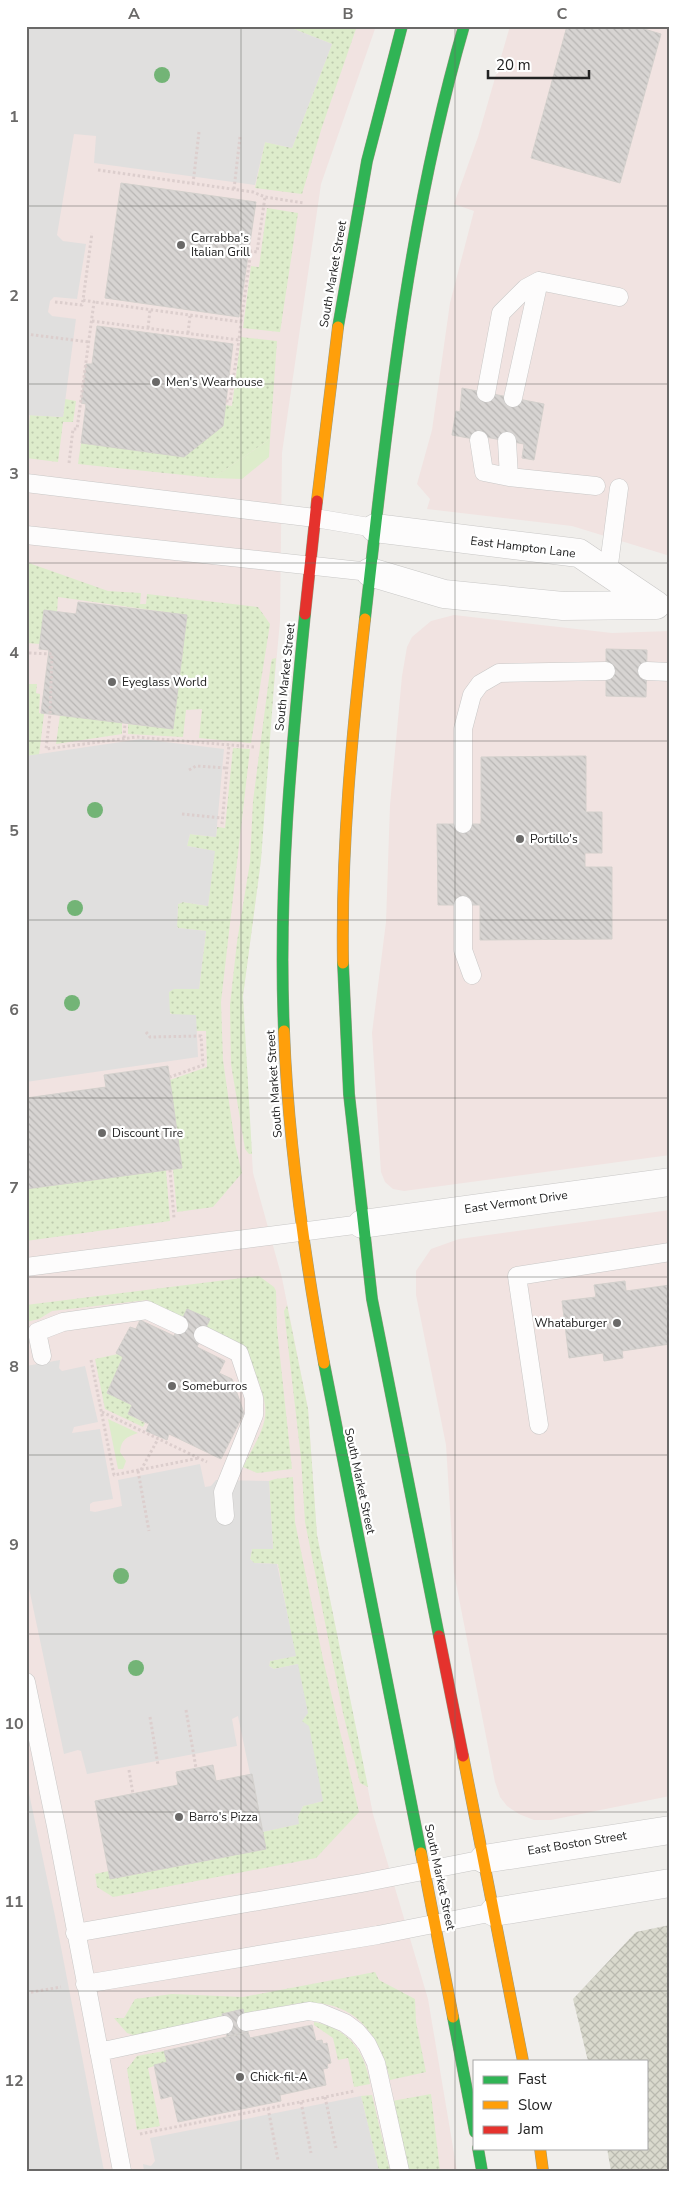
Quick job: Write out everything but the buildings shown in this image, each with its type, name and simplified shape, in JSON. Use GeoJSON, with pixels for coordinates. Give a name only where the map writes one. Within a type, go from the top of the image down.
{"type":"FeatureCollection","features":[{"type":"Feature","properties":{"kind":"street","name":"South Market Street"},"geometry":{"type":"LineString","coordinates":[[402,26],[370,145],[348,261],[331,372],[290,767],[283,921],[283,1011],[289,1106],[304,1231],[334,1423],[436,1923],[473,2121]]}},
{"type":"Feature","properties":{"kind":"street"},"geometry":{"type":"LineString","coordinates":[[464,26],[453,64],[422,198],[404,293],[390,392],[348,793],[343,888],[342,965],[346,1076],[372,1299],[523,2060]]}},
{"type":"Feature","properties":{"kind":"street","name":"East Hampton Lane"},"geometry":{"type":"LineString","coordinates":[[375,528],[579,553],[663,606]]}},
{"type":"Feature","properties":{"kind":"street","name":"East Hampton Lane"},"geometry":{"type":"LineString","coordinates":[[370,572],[444,594],[563,606],[663,606]]}},
{"type":"Feature","properties":{"kind":"street","name":"East Vermont Drive"},"geometry":{"type":"LineString","coordinates":[[362,1224],[670,1182]]}},
{"type":"Feature","properties":{"kind":"street","name":"East Boston Street"},"geometry":{"type":"LineString","coordinates":[[484,1859],[670,1830]]}},
{"type":"Feature","properties":{"kind":"street"},"geometry":{"type":"LineString","coordinates":[[494,1912],[670,1883]]}},
{"type":"Feature","properties":{"kind":"street"},"geometry":{"type":"LineString","coordinates":[[478,2150],[482,2171]]}},
{"type":"Feature","properties":{"kind":"street"},"geometry":{"type":"LineString","coordinates":[[540,2150],[543,2171]]}},
{"type":"Feature","properties":{"kind":"lane"},"geometry":{"type":"LineString","coordinates":[[486,393],[502,313],[526,288],[540,281],[619,297]]}},
{"type":"Feature","properties":{"kind":"lane"},"geometry":{"type":"LineString","coordinates":[[513,398],[540,281]]}},
{"type":"Feature","properties":{"kind":"lane"},"geometry":{"type":"LineString","coordinates":[[479,440],[484,472],[509,477],[596,486]]}},
{"type":"Feature","properties":{"kind":"lane"},"geometry":{"type":"LineString","coordinates":[[507,441],[509,477]]}},
{"type":"Feature","properties":{"kind":"lane"},"geometry":{"type":"LineString","coordinates":[[26,483],[315,518],[375,528]]}},
{"type":"Feature","properties":{"kind":"lane"},"geometry":{"type":"LineString","coordinates":[[608,572],[619,488]]}},
{"type":"Feature","properties":{"kind":"lane"},"geometry":{"type":"LineString","coordinates":[[26,534],[370,572]]}},
{"type":"Feature","properties":{"kind":"lane"},"geometry":{"type":"LineString","coordinates":[[463,824],[463,729],[472,695],[480,684],[499,674],[606,671]]}},
{"type":"Feature","properties":{"kind":"lane"},"geometry":{"type":"LineString","coordinates":[[646,671],[670,672]]}},
{"type":"Feature","properties":{"kind":"lane"},"geometry":{"type":"LineString","coordinates":[[463,905],[463,950],[472,975]]}},
{"type":"Feature","properties":{"kind":"lane"},"geometry":{"type":"LineString","coordinates":[[26,1267],[362,1224]]}},
{"type":"Feature","properties":{"kind":"lane"},"geometry":{"type":"LineString","coordinates":[[539,1425],[517,1276],[670,1252]]}},
{"type":"Feature","properties":{"kind":"lane"},"geometry":{"type":"LineString","coordinates":[[42,1356],[37,1332],[63,1322],[147,1310],[179,1325]]}},
{"type":"Feature","properties":{"kind":"lane"},"geometry":{"type":"LineString","coordinates":[[203,1335],[240,1353],[254,1398],[254,1415],[223,1492],[225,1516]]}},
{"type":"Feature","properties":{"kind":"lane"},"geometry":{"type":"LineString","coordinates":[[26,1682],[56,1826],[122,2171]]}},
{"type":"Feature","properties":{"kind":"lane"},"geometry":{"type":"LineString","coordinates":[[75,1933],[352,1885],[484,1859]]}},
{"type":"Feature","properties":{"kind":"lane"},"geometry":{"type":"LineString","coordinates":[[86,1984],[378,1935],[494,1912]]}},
{"type":"Feature","properties":{"kind":"lane"},"geometry":{"type":"LineString","coordinates":[[246,2022],[315,2012],[333,2016],[357,2032],[367,2044],[376,2064],[400,2171]]}},
{"type":"Feature","properties":{"kind":"lane"},"geometry":{"type":"LineString","coordinates":[[99,2052],[224,2026]]}},
{"type":"Feature","properties":{"kind":"path"},"geometry":{"type":"LineString","coordinates":[[193,184],[199,132]]}},
{"type":"Feature","properties":{"kind":"path"},"geometry":{"type":"LineString","coordinates":[[234,189],[240,137]]}},
{"type":"Feature","properties":{"kind":"path"},"geometry":{"type":"LineString","coordinates":[[98,170],[253,192],[265,197],[304,203]]}},
{"type":"Feature","properties":{"kind":"path"},"geometry":{"type":"LineString","coordinates":[[226,401],[230,401],[251,251],[257,252],[265,197]]}},
{"type":"Feature","properties":{"kind":"path"},"geometry":{"type":"LineString","coordinates":[[55,302],[82,305],[92,233]]}},
{"type":"Feature","properties":{"kind":"path"},"geometry":{"type":"LineString","coordinates":[[83,300],[241,322]]}},
{"type":"Feature","properties":{"kind":"path"},"geometry":{"type":"LineString","coordinates":[[68,468],[73,428],[77,429],[94,302]]}},
{"type":"Feature","properties":{"kind":"path"},"geometry":{"type":"LineString","coordinates":[[148,328],[150,310]]}},
{"type":"Feature","properties":{"kind":"path"},"geometry":{"type":"LineString","coordinates":[[188,333],[190,316]]}},
{"type":"Feature","properties":{"kind":"path"},"geometry":{"type":"LineString","coordinates":[[92,321],[238,340]]}},
{"type":"Feature","properties":{"kind":"path"},"geometry":{"type":"LineString","coordinates":[[26,334],[89,342]]}},
{"type":"Feature","properties":{"kind":"path"},"geometry":{"type":"LineString","coordinates":[[29,653],[52,654],[50,714],[46,750],[136,737],[255,747]]}},
{"type":"Feature","properties":{"kind":"path"},"geometry":{"type":"LineString","coordinates":[[124,738],[125,724]]}},
{"type":"Feature","properties":{"kind":"path"},"geometry":{"type":"LineString","coordinates":[[222,824],[229,744]]}},
{"type":"Feature","properties":{"kind":"path"},"geometry":{"type":"LineString","coordinates":[[189,770],[196,766],[227,768]]}},
{"type":"Feature","properties":{"kind":"path"},"geometry":{"type":"LineString","coordinates":[[182,814],[222,818]]}},
{"type":"Feature","properties":{"kind":"path"},"geometry":{"type":"LineString","coordinates":[[146,1032],[150,1037],[201,1036],[203,1065],[170,1077]]}},
{"type":"Feature","properties":{"kind":"path"},"geometry":{"type":"LineString","coordinates":[[170,1170],[174,1218]]}},
{"type":"Feature","properties":{"kind":"path"},"geometry":{"type":"LineString","coordinates":[[91,1360],[114,1475],[199,1458]]}},
{"type":"Feature","properties":{"kind":"path"},"geometry":{"type":"LineString","coordinates":[[102,1412],[214,1466]]}},
{"type":"Feature","properties":{"kind":"path"},"geometry":{"type":"LineString","coordinates":[[149,1531],[139,1470],[158,1439]]}},
{"type":"Feature","properties":{"kind":"path"},"geometry":{"type":"LineString","coordinates":[[186,1710],[196,1768]]}},
{"type":"Feature","properties":{"kind":"path"},"geometry":{"type":"LineString","coordinates":[[150,1717],[158,1765]]}},
{"type":"Feature","properties":{"kind":"path"},"geometry":{"type":"LineString","coordinates":[[129,1770],[133,1794]]}},
{"type":"Feature","properties":{"kind":"path"},"geometry":{"type":"LineString","coordinates":[[26,1993],[64,1987]]}},
{"type":"Feature","properties":{"kind":"path"},"geometry":{"type":"LineString","coordinates":[[116,2138],[361,2090]]}},
{"type":"Feature","properties":{"kind":"path"},"geometry":{"type":"LineString","coordinates":[[325,2097],[336,2148]]}},
{"type":"Feature","properties":{"kind":"path"},"geometry":{"type":"LineString","coordinates":[[300,2102],[311,2154]]}},
{"type":"Feature","properties":{"kind":"path"},"geometry":{"type":"LineString","coordinates":[[268,2108],[278,2160]]}},
{"type":"Feature","properties":{"kind":"shaded area"},"geometry":{"type":"Polygon","coordinates":[[[26,26],[376,26],[321,184],[282,453],[280,621],[263,807],[261,860],[243,996],[244,1029],[253,1173],[282,1278],[308,1409],[317,1535],[373,1814],[428,1999],[457,2171],[26,2171],[26,26]]]}},
{"type":"Feature","properties":{"kind":"shaded area"},"geometry":{"type":"Polygon","coordinates":[[[26,26],[286,26],[332,44],[292,148],[265,142],[255,185],[94,163],[96,136],[74,134],[57,235],[63,241],[86,244],[77,299],[54,297],[50,301],[48,312],[52,316],[76,319],[63,417],[26,415],[26,26]]]}},
{"type":"Feature","properties":{"kind":"shaded area"},"geometry":{"type":"Polygon","coordinates":[[[510,26],[670,26],[670,556],[572,526],[427,509],[430,499],[417,484],[432,430],[450,303],[474,211],[454,204],[478,137],[510,26]]]}},
{"type":"Feature","properties":{"kind":"shaded area"},"geometry":{"type":"Polygon","coordinates":[[[454,615],[612,633],[670,631],[670,1155],[404,1191],[393,1189],[385,1182],[381,1172],[372,1033],[386,922],[390,805],[402,676],[407,647],[412,637],[431,621],[454,615]]]}},
{"type":"Feature","properties":{"kind":"shaded area"},"geometry":{"type":"Polygon","coordinates":[[[141,739],[224,749],[216,837],[190,834],[187,846],[215,851],[208,906],[183,902],[178,904],[178,928],[206,931],[199,989],[174,989],[169,992],[170,1014],[196,1015],[198,1057],[26,1082],[26,756],[141,739]]]}},
{"type":"Feature","properties":{"kind":"shaded area"},"geometry":{"type":"Polygon","coordinates":[[[670,1210],[670,1796],[551,1820],[534,1820],[519,1814],[507,1806],[500,1797],[495,1782],[454,1573],[446,1445],[416,1295],[416,1271],[431,1249],[459,1239],[670,1210]]]}},
{"type":"Feature","properties":{"kind":"shaded area"},"geometry":{"type":"Polygon","coordinates":[[[60,1360],[59,1368],[62,1371],[85,1366],[98,1422],[74,1427],[72,1433],[100,1429],[113,1499],[93,1502],[90,1504],[90,1511],[95,1512],[122,1506],[118,1480],[200,1464],[205,1487],[211,1486],[216,1480],[269,1481],[273,1549],[252,1549],[250,1559],[254,1563],[277,1564],[296,1656],[270,1661],[269,1666],[274,1669],[298,1664],[308,1713],[302,1721],[309,1726],[323,1801],[303,1806],[298,1816],[299,1824],[262,1832],[238,1716],[232,1719],[237,1746],[87,1774],[81,1751],[78,1750],[64,1754],[26,1574],[26,1366],[60,1360]]]}},
{"type":"Feature","properties":{"kind":"shaded area"},"geometry":{"type":"Polygon","coordinates":[[[26,1779],[55,1916],[104,2171],[26,2171],[26,1779]]]}},
{"type":"Feature","properties":{"kind":"shaded area"},"geometry":{"type":"Polygon","coordinates":[[[670,1925],[670,2171],[611,2171],[607,2150],[648,2150],[648,2060],[588,2060],[573,1999],[636,1932],[670,1925]]]}},
{"type":"Feature","properties":{"kind":"shaded area"},"geometry":{"type":"Polygon","coordinates":[[[361,2096],[379,2171],[144,2171],[143,2164],[151,2166],[155,2161],[150,2138],[361,2096]]]}},
{"type":"Feature","properties":{"kind":"green space"},"geometry":{"type":"Polygon","coordinates":[[[286,26],[357,26],[322,127],[302,194],[255,188],[265,142],[292,148],[332,44],[286,26]]]}},
{"type":"Feature","properties":{"kind":"green space"},"geometry":{"type":"Polygon","coordinates":[[[267,208],[298,213],[280,332],[243,328],[251,266],[259,267],[267,208]]]}},
{"type":"Feature","properties":{"kind":"green space"},"geometry":{"type":"Polygon","coordinates":[[[241,337],[277,341],[270,439],[213,478],[78,464],[81,443],[184,456],[225,405],[232,406],[241,337]]]}},
{"type":"Feature","properties":{"kind":"green space"},"geometry":{"type":"Polygon","coordinates":[[[65,399],[76,401],[73,422],[63,422],[58,462],[26,458],[30,415],[63,417],[65,399]]]}},
{"type":"Feature","properties":{"kind":"green space"},"geometry":{"type":"Polygon","coordinates":[[[270,439],[269,457],[242,479],[213,478],[270,439]]]}},
{"type":"Feature","properties":{"kind":"green space"},"geometry":{"type":"Polygon","coordinates":[[[26,562],[108,591],[141,593],[140,604],[146,604],[147,594],[258,607],[270,624],[251,743],[199,738],[202,709],[186,710],[183,737],[128,734],[128,724],[173,729],[187,615],[58,597],[57,612],[40,644],[26,643],[26,562]]]}},
{"type":"Feature","properties":{"kind":"green space"},"geometry":{"type":"Polygon","coordinates":[[[276,658],[261,860],[243,996],[252,1154],[249,1154],[245,1149],[231,1064],[230,1005],[237,942],[250,862],[253,801],[271,663],[272,659],[276,658]]]}},
{"type":"Feature","properties":{"kind":"green space"},"geometry":{"type":"Polygon","coordinates":[[[27,684],[37,684],[36,693],[40,694],[39,713],[44,714],[39,755],[26,756],[27,684]]]}},
{"type":"Feature","properties":{"kind":"green space"},"geometry":{"type":"Polygon","coordinates":[[[60,715],[122,723],[122,734],[56,744],[60,715]]]}},
{"type":"Feature","properties":{"kind":"green space"},"geometry":{"type":"Polygon","coordinates":[[[233,748],[250,749],[221,1002],[223,1060],[235,1144],[242,1173],[213,1207],[177,1212],[173,1169],[182,1168],[170,1080],[207,1067],[206,1031],[196,1031],[196,1015],[174,1015],[168,1012],[169,992],[171,989],[199,989],[206,931],[178,928],[178,904],[183,902],[208,906],[214,851],[187,846],[190,834],[216,837],[217,827],[225,828],[233,748]]]}},
{"type":"Feature","properties":{"kind":"green space"},"geometry":{"type":"Polygon","coordinates":[[[166,1170],[170,1221],[26,1241],[26,1189],[166,1170]]]}},
{"type":"Feature","properties":{"kind":"green space"},"geometry":{"type":"Polygon","coordinates":[[[259,1276],[274,1287],[276,1291],[277,1329],[292,1469],[257,1473],[243,1467],[262,1429],[265,1408],[258,1381],[243,1346],[147,1300],[52,1311],[39,1319],[26,1322],[26,1305],[259,1276]]]}},
{"type":"Feature","properties":{"kind":"green space"},"geometry":{"type":"Polygon","coordinates":[[[287,1305],[308,1409],[317,1535],[368,1787],[360,1783],[343,1713],[305,1522],[301,1458],[284,1311],[287,1305]]]}},
{"type":"Feature","properties":{"kind":"green space"},"geometry":{"type":"Polygon","coordinates":[[[118,1354],[123,1357],[107,1392],[132,1405],[128,1414],[145,1423],[143,1427],[105,1409],[95,1359],[118,1354]]]}},
{"type":"Feature","properties":{"kind":"green space"},"geometry":{"type":"Polygon","coordinates":[[[108,1419],[138,1433],[123,1442],[120,1452],[126,1461],[123,1469],[118,1469],[108,1419]]]}},
{"type":"Feature","properties":{"kind":"green space"},"geometry":{"type":"Polygon","coordinates":[[[293,1477],[295,1522],[323,1659],[359,1812],[316,1858],[113,1897],[97,1887],[95,1874],[109,1871],[111,1879],[266,1849],[262,1832],[298,1824],[298,1816],[303,1806],[323,1801],[301,1721],[298,1664],[274,1669],[269,1666],[270,1661],[295,1656],[278,1564],[254,1563],[250,1559],[252,1549],[273,1549],[269,1481],[293,1477]]]}},
{"type":"Feature","properties":{"kind":"green space"},"geometry":{"type":"Polygon","coordinates":[[[375,1972],[379,1980],[415,1999],[416,2022],[426,2072],[390,2080],[378,2045],[369,2031],[346,2011],[331,2005],[313,2003],[294,2004],[136,2036],[127,2033],[114,2018],[124,2018],[135,1999],[172,1994],[243,1997],[375,1972]]]}},
{"type":"Feature","properties":{"kind":"green space"},"geometry":{"type":"Polygon","coordinates":[[[314,2022],[336,2030],[353,2043],[364,2061],[370,2084],[354,2087],[348,2058],[338,2060],[333,2038],[314,2025],[314,2022]]]}},
{"type":"Feature","properties":{"kind":"green space"},"geometry":{"type":"Polygon","coordinates":[[[164,2051],[167,2062],[148,2068],[160,2126],[137,2130],[127,2069],[137,2056],[164,2051]]]}},
{"type":"Feature","properties":{"kind":"green space"},"geometry":{"type":"Polygon","coordinates":[[[431,2094],[440,2171],[407,2171],[392,2101],[431,2094]]]}},
{"type":"Feature","properties":{"kind":"green space"},"geometry":{"type":"Polygon","coordinates":[[[372,2095],[390,2171],[379,2171],[361,2096],[372,2095]]]}},
{"type":"Feature","properties":{"kind":"traffic: fast"},"geometry":{"type":"LineString","coordinates":[[338,327],[367,161],[402,26]]}},
{"type":"Feature","properties":{"kind":"traffic: fast"},"geometry":{"type":"LineString","coordinates":[[365,619],[391,394],[414,247],[444,100],[464,26]]}},
{"type":"Feature","properties":{"kind":"traffic: fast"},"geometry":{"type":"LineString","coordinates":[[284,1031],[284,874],[295,718],[305,614]]}},
{"type":"Feature","properties":{"kind":"traffic: fast"},"geometry":{"type":"LineString","coordinates":[[343,963],[349,1094],[372,1299],[439,1636]]}},
{"type":"Feature","properties":{"kind":"traffic: fast"},"geometry":{"type":"LineString","coordinates":[[324,1363],[421,1853]]}},
{"type":"Feature","properties":{"kind":"traffic: fast"},"geometry":{"type":"LineString","coordinates":[[453,2017],[473,2122]]}},
{"type":"Feature","properties":{"kind":"traffic: fast"},"geometry":{"type":"LineString","coordinates":[[478,2150],[482,2171]]}},
{"type":"Feature","properties":{"kind":"traffic: slow"},"geometry":{"type":"LineString","coordinates":[[317,501],[338,327]]}},
{"type":"Feature","properties":{"kind":"traffic: slow"},"geometry":{"type":"LineString","coordinates":[[343,963],[348,791],[365,619]]}},
{"type":"Feature","properties":{"kind":"traffic: slow"},"geometry":{"type":"LineString","coordinates":[[284,1031],[293,1156],[310,1280],[324,1363]]}},
{"type":"Feature","properties":{"kind":"traffic: slow"},"geometry":{"type":"LineString","coordinates":[[463,1756],[523,2060]]}},
{"type":"Feature","properties":{"kind":"traffic: slow"},"geometry":{"type":"LineString","coordinates":[[421,1853],[453,2017]]}},
{"type":"Feature","properties":{"kind":"traffic: slow"},"geometry":{"type":"LineString","coordinates":[[540,2150],[543,2171]]}},
{"type":"Feature","properties":{"kind":"traffic: jam"},"geometry":{"type":"LineString","coordinates":[[305,614],[317,501]]}},
{"type":"Feature","properties":{"kind":"traffic: jam"},"geometry":{"type":"LineString","coordinates":[[439,1636],[463,1756]]}},
{"type":"Feature","properties":{"kind":"place","name":"Carrabba's Italian Grill"},"geometry":{"type":"Point","coordinates":[181,245]}},
{"type":"Feature","properties":{"kind":"place","name":"Men's Wearhouse"},"geometry":{"type":"Point","coordinates":[156,382]}},
{"type":"Feature","properties":{"kind":"place","name":"Eyeglass World"},"geometry":{"type":"Point","coordinates":[112,682]}},
{"type":"Feature","properties":{"kind":"place","name":"Portillo's"},"geometry":{"type":"Point","coordinates":[520,839]}},
{"type":"Feature","properties":{"kind":"place","name":"Discount Tire"},"geometry":{"type":"Point","coordinates":[102,1133]}},
{"type":"Feature","properties":{"kind":"place","name":"Whataburger"},"geometry":{"type":"Point","coordinates":[617,1323]}},
{"type":"Feature","properties":{"kind":"place","name":"Someburros"},"geometry":{"type":"Point","coordinates":[172,1386]}},
{"type":"Feature","properties":{"kind":"place","name":"Barro's Pizza"},"geometry":{"type":"Point","coordinates":[179,1817]}},
{"type":"Feature","properties":{"kind":"place","name":"Chick-fil-A"},"geometry":{"type":"Point","coordinates":[240,2077]}}]}
